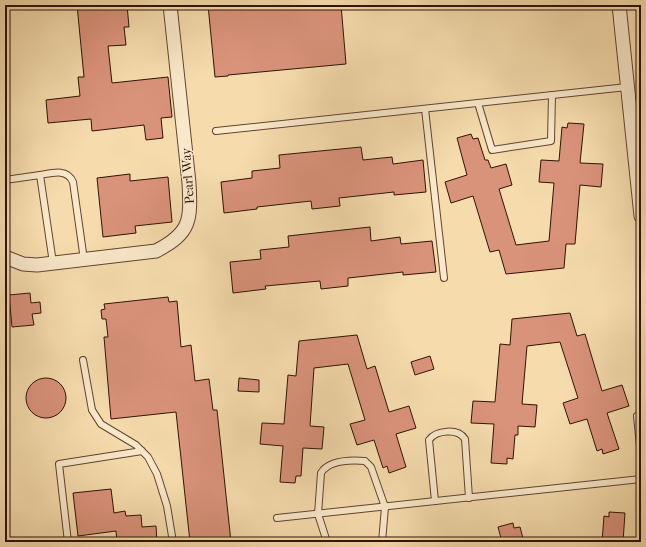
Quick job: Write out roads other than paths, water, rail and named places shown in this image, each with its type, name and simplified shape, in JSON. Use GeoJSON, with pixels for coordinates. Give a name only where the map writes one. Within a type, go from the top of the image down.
{"type":"FeatureCollection","features":[{"type":"Feature","properties":{"kind":"street","name":"Pearl Way"},"geometry":{"type":"LineString","coordinates":[[5,256],[23,264],[37,265],[156,251],[170,244],[186,226],[189,219],[189,183],[170,5]]}},
{"type":"Feature","properties":{"kind":"street"},"geometry":{"type":"LineString","coordinates":[[619,5],[641,216]]}},
{"type":"Feature","properties":{"kind":"lane"},"geometry":{"type":"LineString","coordinates":[[216,131],[627,87]]}},
{"type":"Feature","properties":{"kind":"lane"},"geometry":{"type":"LineString","coordinates":[[478,103],[492,150],[550,141],[552,95]]}},
{"type":"Feature","properties":{"kind":"lane"},"geometry":{"type":"LineString","coordinates":[[425,109],[444,278]]}},
{"type":"Feature","properties":{"kind":"lane"},"geometry":{"type":"LineString","coordinates":[[5,180],[56,173],[67,173],[71,176],[84,260]]}},
{"type":"Feature","properties":{"kind":"lane"},"geometry":{"type":"LineString","coordinates":[[40,175],[53,263]]}},
{"type":"Feature","properties":{"kind":"lane"},"geometry":{"type":"LineString","coordinates":[[83,360],[92,410],[101,424],[136,445],[148,458],[157,474],[167,506],[173,542]]}},
{"type":"Feature","properties":{"kind":"lane"},"geometry":{"type":"LineString","coordinates":[[637,416],[641,456]]}},
{"type":"Feature","properties":{"kind":"lane"},"geometry":{"type":"LineString","coordinates":[[435,502],[429,440],[431,437],[442,432],[460,433],[465,439],[469,498]]}},
{"type":"Feature","properties":{"kind":"lane"},"geometry":{"type":"LineString","coordinates":[[68,542],[59,464],[142,451]]}},
{"type":"Feature","properties":{"kind":"lane"},"geometry":{"type":"LineString","coordinates":[[326,542],[318,514],[320,477],[322,471],[332,464],[352,460],[365,461],[368,463],[385,507],[382,542]]}},
{"type":"Feature","properties":{"kind":"lane"},"geometry":{"type":"LineString","coordinates":[[276,518],[641,479]]}}]}
